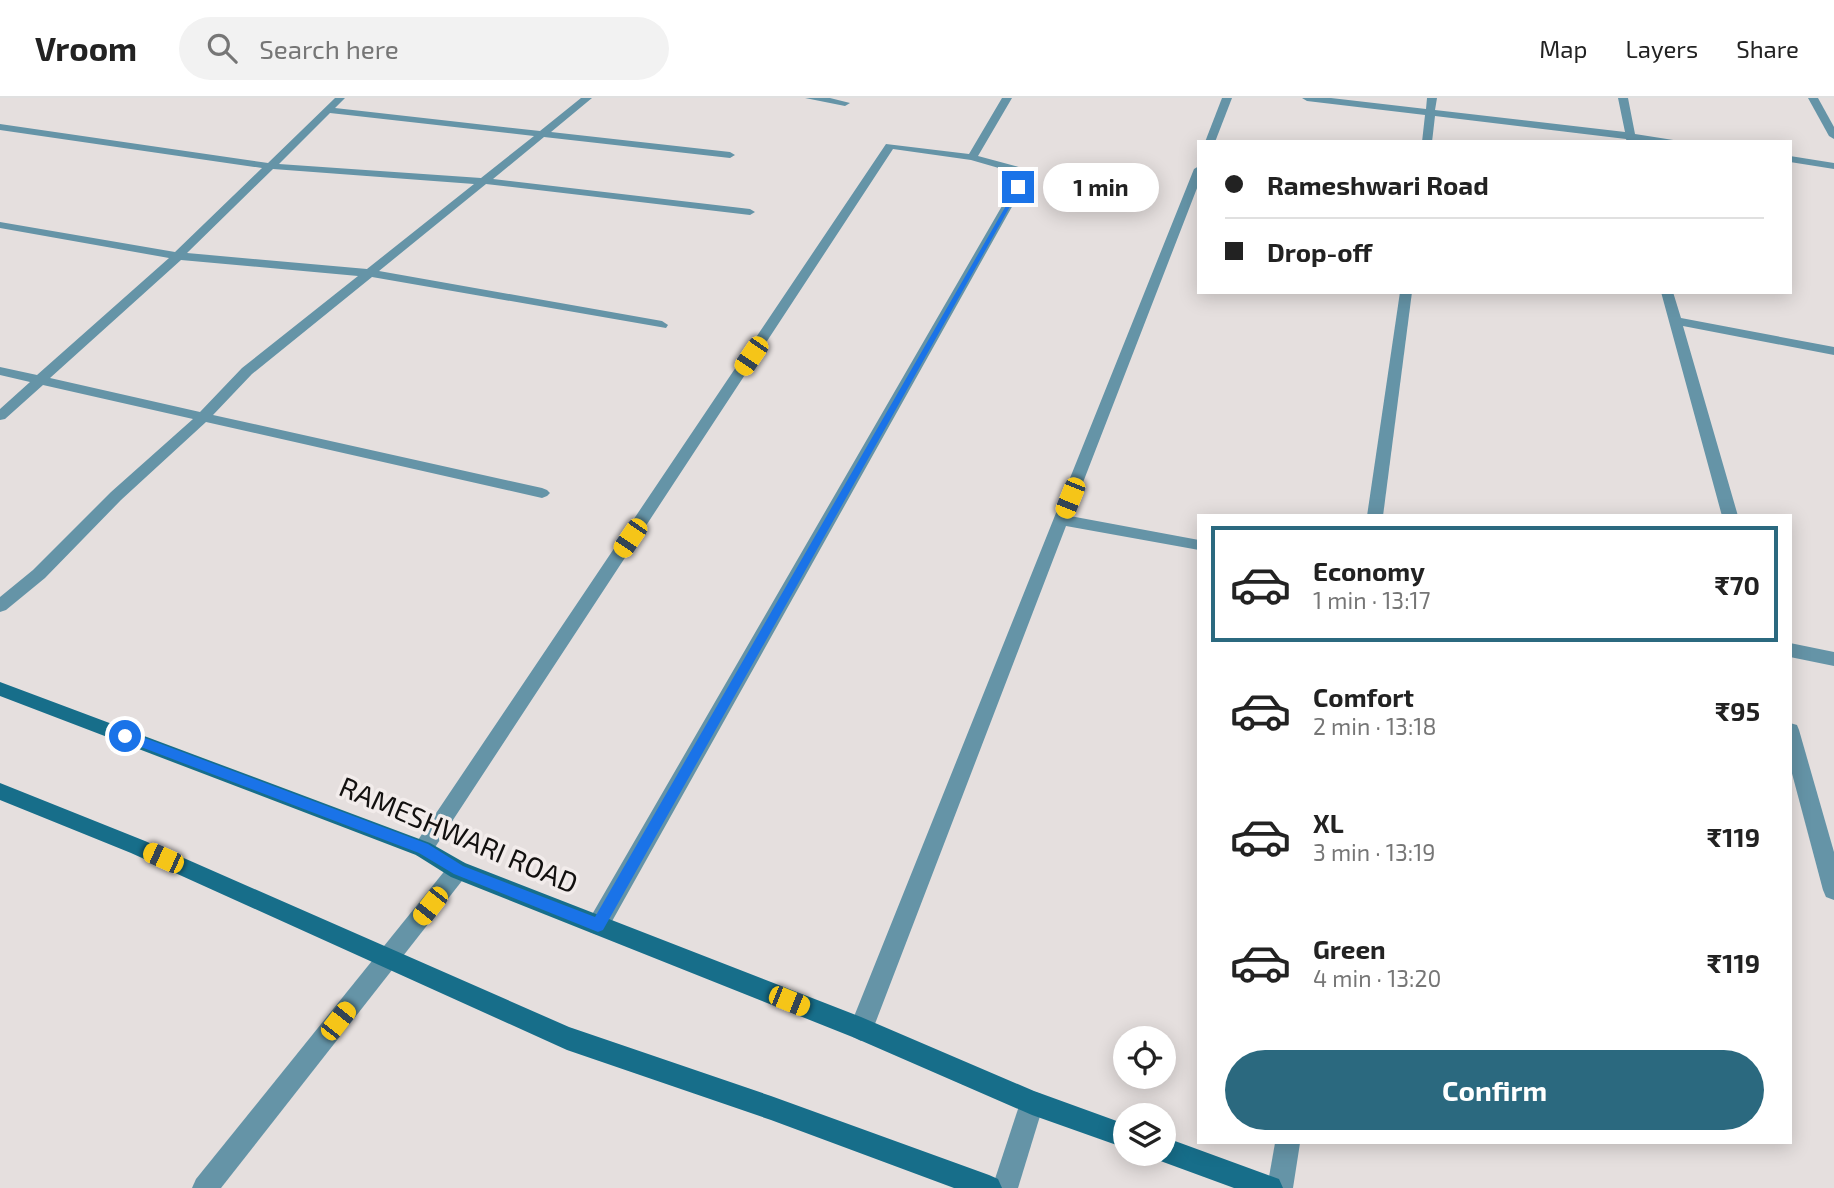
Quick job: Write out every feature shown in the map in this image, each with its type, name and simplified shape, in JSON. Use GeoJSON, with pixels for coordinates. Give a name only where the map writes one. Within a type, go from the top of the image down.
{"type":"FeatureCollection","features":[{"type":"Feature","properties":{"kind":"main road","name":"RAMESHWARI ROAD"},"geometry":{"type":"LineString","coordinates":[[0,689],[424,849],[458,870],[861,1029],[1032,1103],[1113,1132]]}},
{"type":"Feature","properties":{"kind":"main road"},"geometry":{"type":"LineString","coordinates":[[0,791],[138,847],[567,1038],[771,1108],[989,1188]]}},
{"type":"Feature","properties":{"kind":"main road"},"geometry":{"type":"LineString","coordinates":[[1176,1154],[1270,1188]]}},
{"type":"Feature","properties":{"kind":"street"},"geometry":{"type":"LineString","coordinates":[[0,416],[178,256],[340,98]]}},
{"type":"Feature","properties":{"kind":"street"},"geometry":{"type":"LineString","coordinates":[[0,606],[38,574],[116,496],[204,416],[247,371],[587,98]]}},
{"type":"Feature","properties":{"kind":"street"},"geometry":{"type":"LineString","coordinates":[[810,98],[845,103]]}},
{"type":"Feature","properties":{"kind":"street"},"geometry":{"type":"LineString","coordinates":[[972,157],[1007,98]]}},
{"type":"Feature","properties":{"kind":"street"},"geometry":{"type":"LineString","coordinates":[[1211,140],[1227,98]]}},
{"type":"Feature","properties":{"kind":"street"},"geometry":{"type":"LineString","coordinates":[[1307,98],[1656,140]]}},
{"type":"Feature","properties":{"kind":"street"},"geometry":{"type":"LineString","coordinates":[[1427,140],[1432,98]]}},
{"type":"Feature","properties":{"kind":"street"},"geometry":{"type":"LineString","coordinates":[[1623,98],[1631,138]]}},
{"type":"Feature","properties":{"kind":"street"},"geometry":{"type":"LineString","coordinates":[[1813,98],[1834,136]]}},
{"type":"Feature","properties":{"kind":"street"},"geometry":{"type":"LineString","coordinates":[[328,110],[730,155]]}},
{"type":"Feature","properties":{"kind":"street"},"geometry":{"type":"LineString","coordinates":[[0,127],[269,166],[483,181],[750,212]]}},
{"type":"Feature","properties":{"kind":"street"},"geometry":{"type":"LineString","coordinates":[[424,849],[890,146],[972,157],[1022,171],[1018,187],[598,925]]}},
{"type":"Feature","properties":{"kind":"street"},"geometry":{"type":"LineString","coordinates":[[1792,159],[1834,166]]}},
{"type":"Feature","properties":{"kind":"street"},"geometry":{"type":"LineString","coordinates":[[861,1029],[1197,174]]}},
{"type":"Feature","properties":{"kind":"street"},"geometry":{"type":"LineString","coordinates":[[0,225],[178,256],[370,272],[662,325]]}},
{"type":"Feature","properties":{"kind":"street"},"geometry":{"type":"LineString","coordinates":[[1375,514],[1406,294]]}},
{"type":"Feature","properties":{"kind":"street"},"geometry":{"type":"LineString","coordinates":[[1667,294],[1729,514]]}},
{"type":"Feature","properties":{"kind":"street"},"geometry":{"type":"LineString","coordinates":[[1674,321],[1834,351]]}},
{"type":"Feature","properties":{"kind":"street"},"geometry":{"type":"LineString","coordinates":[[0,371],[542,493]]}},
{"type":"Feature","properties":{"kind":"street"},"geometry":{"type":"LineString","coordinates":[[1061,520],[1197,545]]}},
{"type":"Feature","properties":{"kind":"street"},"geometry":{"type":"LineString","coordinates":[[1792,650],[1834,659]]}},
{"type":"Feature","properties":{"kind":"street"},"geometry":{"type":"LineString","coordinates":[[1792,737],[1834,890]]}},
{"type":"Feature","properties":{"kind":"street"},"geometry":{"type":"LineString","coordinates":[[205,1188],[458,870]]}},
{"type":"Feature","properties":{"kind":"street"},"geometry":{"type":"LineString","coordinates":[[1005,1188],[1032,1103]]}},
{"type":"Feature","properties":{"kind":"street"},"geometry":{"type":"LineString","coordinates":[[1280,1188],[1287,1144]]}},
{"type":"Feature","properties":{"kind":"route"},"geometry":{"type":"LineString","coordinates":[[125,736],[424,849],[458,870],[598,925],[1018,187]]}}]}
